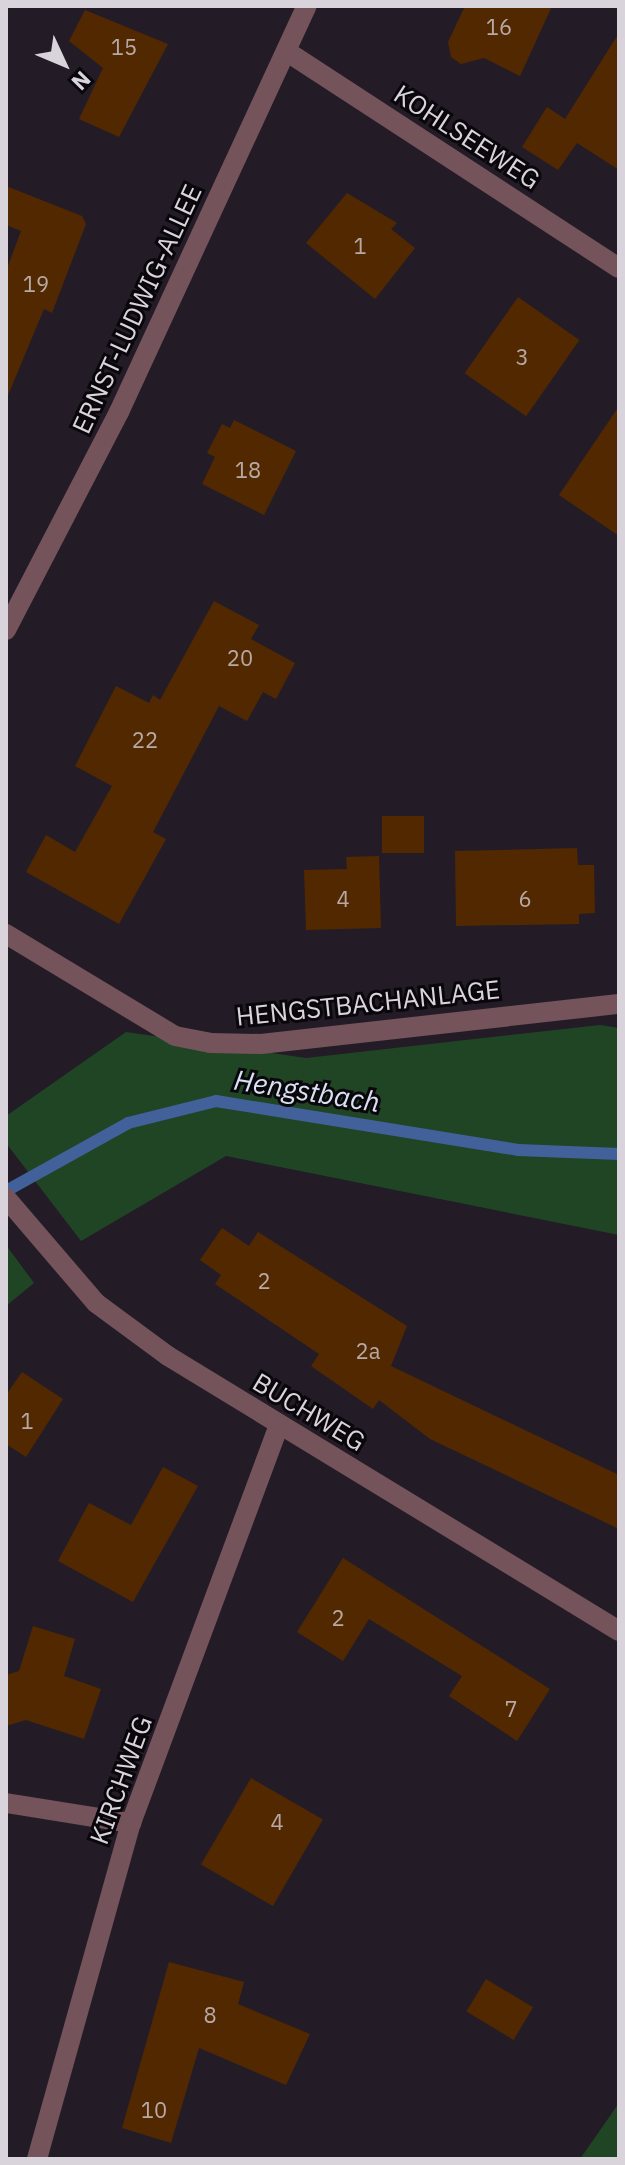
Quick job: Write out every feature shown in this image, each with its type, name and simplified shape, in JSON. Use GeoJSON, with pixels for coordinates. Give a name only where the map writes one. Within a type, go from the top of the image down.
{"type":"FeatureCollection","features":[{"type":"Feature","properties":{"kind":"street","name":"ERNST-LUDWIG-ALLEE"},"geometry":{"type":"LineString","coordinates":[[6,630],[119,412],[307,6]]}},
{"type":"Feature","properties":{"kind":"street","name":"KOHLSEEWEG"},"geometry":{"type":"LineString","coordinates":[[286,51],[619,268]]}},
{"type":"Feature","properties":{"kind":"street","name":"HENGSTBACHANLAGE"},"geometry":{"type":"LineString","coordinates":[[6,934],[175,1036],[210,1043],[261,1044],[619,1004]]}},
{"type":"Feature","properties":{"kind":"street","name":"BUCHWEG"},"geometry":{"type":"LineString","coordinates":[[6,1198],[96,1303],[279,1426],[619,1631]]}},
{"type":"Feature","properties":{"kind":"street","name":"KIRCHWEG"},"geometry":{"type":"LineString","coordinates":[[37,2159],[131,1823],[279,1426]]}},
{"type":"Feature","properties":{"kind":"street"},"geometry":{"type":"LineString","coordinates":[[6,1803],[131,1823]]}},
{"type":"Feature","properties":{"kind":"green space"},"geometry":{"type":"Polygon","coordinates":[[[600,1025],[619,1028],[619,1235],[226,1156],[81,1241],[6,1143],[6,1116],[126,1032],[306,1058],[600,1025]]]}},
{"type":"Feature","properties":{"kind":"green space"},"geometry":{"type":"Polygon","coordinates":[[[6,1245],[34,1283],[6,1306],[6,1245]]]}},
{"type":"Feature","properties":{"kind":"green space"},"geometry":{"type":"Polygon","coordinates":[[[619,2103],[619,2159],[580,2159],[619,2103]]]}},
{"type":"Feature","properties":{"kind":"building"},"geometry":{"type":"Polygon","coordinates":[[[465,6],[552,6],[520,76],[484,58],[461,64],[451,57],[448,42],[465,6]]]}},
{"type":"Feature","properties":{"kind":"building"},"geometry":{"type":"Polygon","coordinates":[[[85,10],[168,44],[119,137],[79,119],[103,68],[69,41],[85,10]]]}},
{"type":"Feature","properties":{"kind":"building"},"geometry":{"type":"Polygon","coordinates":[[[619,33],[619,170],[577,143],[558,170],[522,147],[547,107],[565,119],[619,33]]]}},
{"type":"Feature","properties":{"kind":"building"},"geometry":{"type":"Polygon","coordinates":[[[6,186],[82,216],[86,224],[52,313],[44,309],[6,400],[6,271],[21,231],[6,225],[6,186]]]}},
{"type":"Feature","properties":{"kind":"building"},"geometry":{"type":"Polygon","coordinates":[[[347,193],[397,223],[391,229],[415,248],[375,299],[306,243],[347,193]]]}},
{"type":"Feature","properties":{"kind":"building"},"geometry":{"type":"Polygon","coordinates":[[[518,297],[579,340],[526,416],[465,373],[518,297]]]}},
{"type":"Feature","properties":{"kind":"building"},"geometry":{"type":"Polygon","coordinates":[[[619,406],[619,536],[559,495],[619,406]]]}},
{"type":"Feature","properties":{"kind":"building"},"geometry":{"type":"Polygon","coordinates":[[[234,420],[296,451],[264,515],[202,484],[215,457],[207,453],[222,424],[230,428],[234,420]]]}},
{"type":"Feature","properties":{"kind":"building"},"geometry":{"type":"Polygon","coordinates":[[[214,601],[259,625],[251,639],[295,663],[276,699],[263,692],[247,721],[219,706],[153,832],[166,839],[119,924],[26,872],[46,835],[75,852],[112,786],[75,766],[116,686],[149,703],[153,695],[160,700],[214,601]]]}},
{"type":"Feature","properties":{"kind":"building"},"geometry":{"type":"Polygon","coordinates":[[[382,816],[424,816],[424,853],[382,853],[382,816]]]}},
{"type":"Feature","properties":{"kind":"building"},"geometry":{"type":"Polygon","coordinates":[[[577,848],[578,865],[594,865],[595,913],[579,914],[579,924],[456,926],[455,851],[577,848]]]}},
{"type":"Feature","properties":{"kind":"building"},"geometry":{"type":"Polygon","coordinates":[[[379,856],[381,928],[306,930],[304,870],[347,869],[346,857],[379,856]]]}},
{"type":"Feature","properties":{"kind":"building"},"geometry":{"type":"Polygon","coordinates":[[[222,1228],[249,1246],[258,1232],[407,1326],[391,1366],[619,1475],[619,1529],[430,1439],[379,1400],[373,1409],[311,1366],[319,1354],[215,1284],[221,1275],[200,1260],[222,1228]]]}},
{"type":"Feature","properties":{"kind":"building"},"geometry":{"type":"Polygon","coordinates":[[[22,1372],[63,1399],[26,1457],[6,1444],[6,1395],[22,1372]]]}},
{"type":"Feature","properties":{"kind":"building"},"geometry":{"type":"Polygon","coordinates":[[[163,1467],[198,1486],[133,1602],[58,1561],[89,1503],[131,1525],[163,1467]]]}},
{"type":"Feature","properties":{"kind":"building"},"geometry":{"type":"Polygon","coordinates":[[[343,1558],[550,1689],[517,1741],[449,1696],[462,1676],[369,1619],[343,1661],[297,1632],[343,1558]]]}},
{"type":"Feature","properties":{"kind":"building"},"geometry":{"type":"Polygon","coordinates":[[[33,1626],[75,1639],[64,1676],[101,1689],[84,1739],[26,1720],[6,1726],[6,1675],[19,1671],[33,1626]]]}},
{"type":"Feature","properties":{"kind":"building"},"geometry":{"type":"Polygon","coordinates":[[[251,1778],[323,1820],[273,1906],[201,1865],[251,1778]]]}},
{"type":"Feature","properties":{"kind":"building"},"geometry":{"type":"Polygon","coordinates":[[[169,1962],[244,1982],[238,2004],[310,2034],[286,2085],[199,2048],[171,2143],[122,2128],[169,1962]]]}},
{"type":"Feature","properties":{"kind":"building"},"geometry":{"type":"Polygon","coordinates":[[[486,1979],[533,2007],[514,2040],[466,2012],[486,1979]]]}},
{"type":"Feature","properties":{"kind":"waterway","name":"Hengstbach"},"geometry":{"type":"LineString","coordinates":[[6,1191],[128,1123],[216,1101],[518,1150],[619,1154]]}}]}
